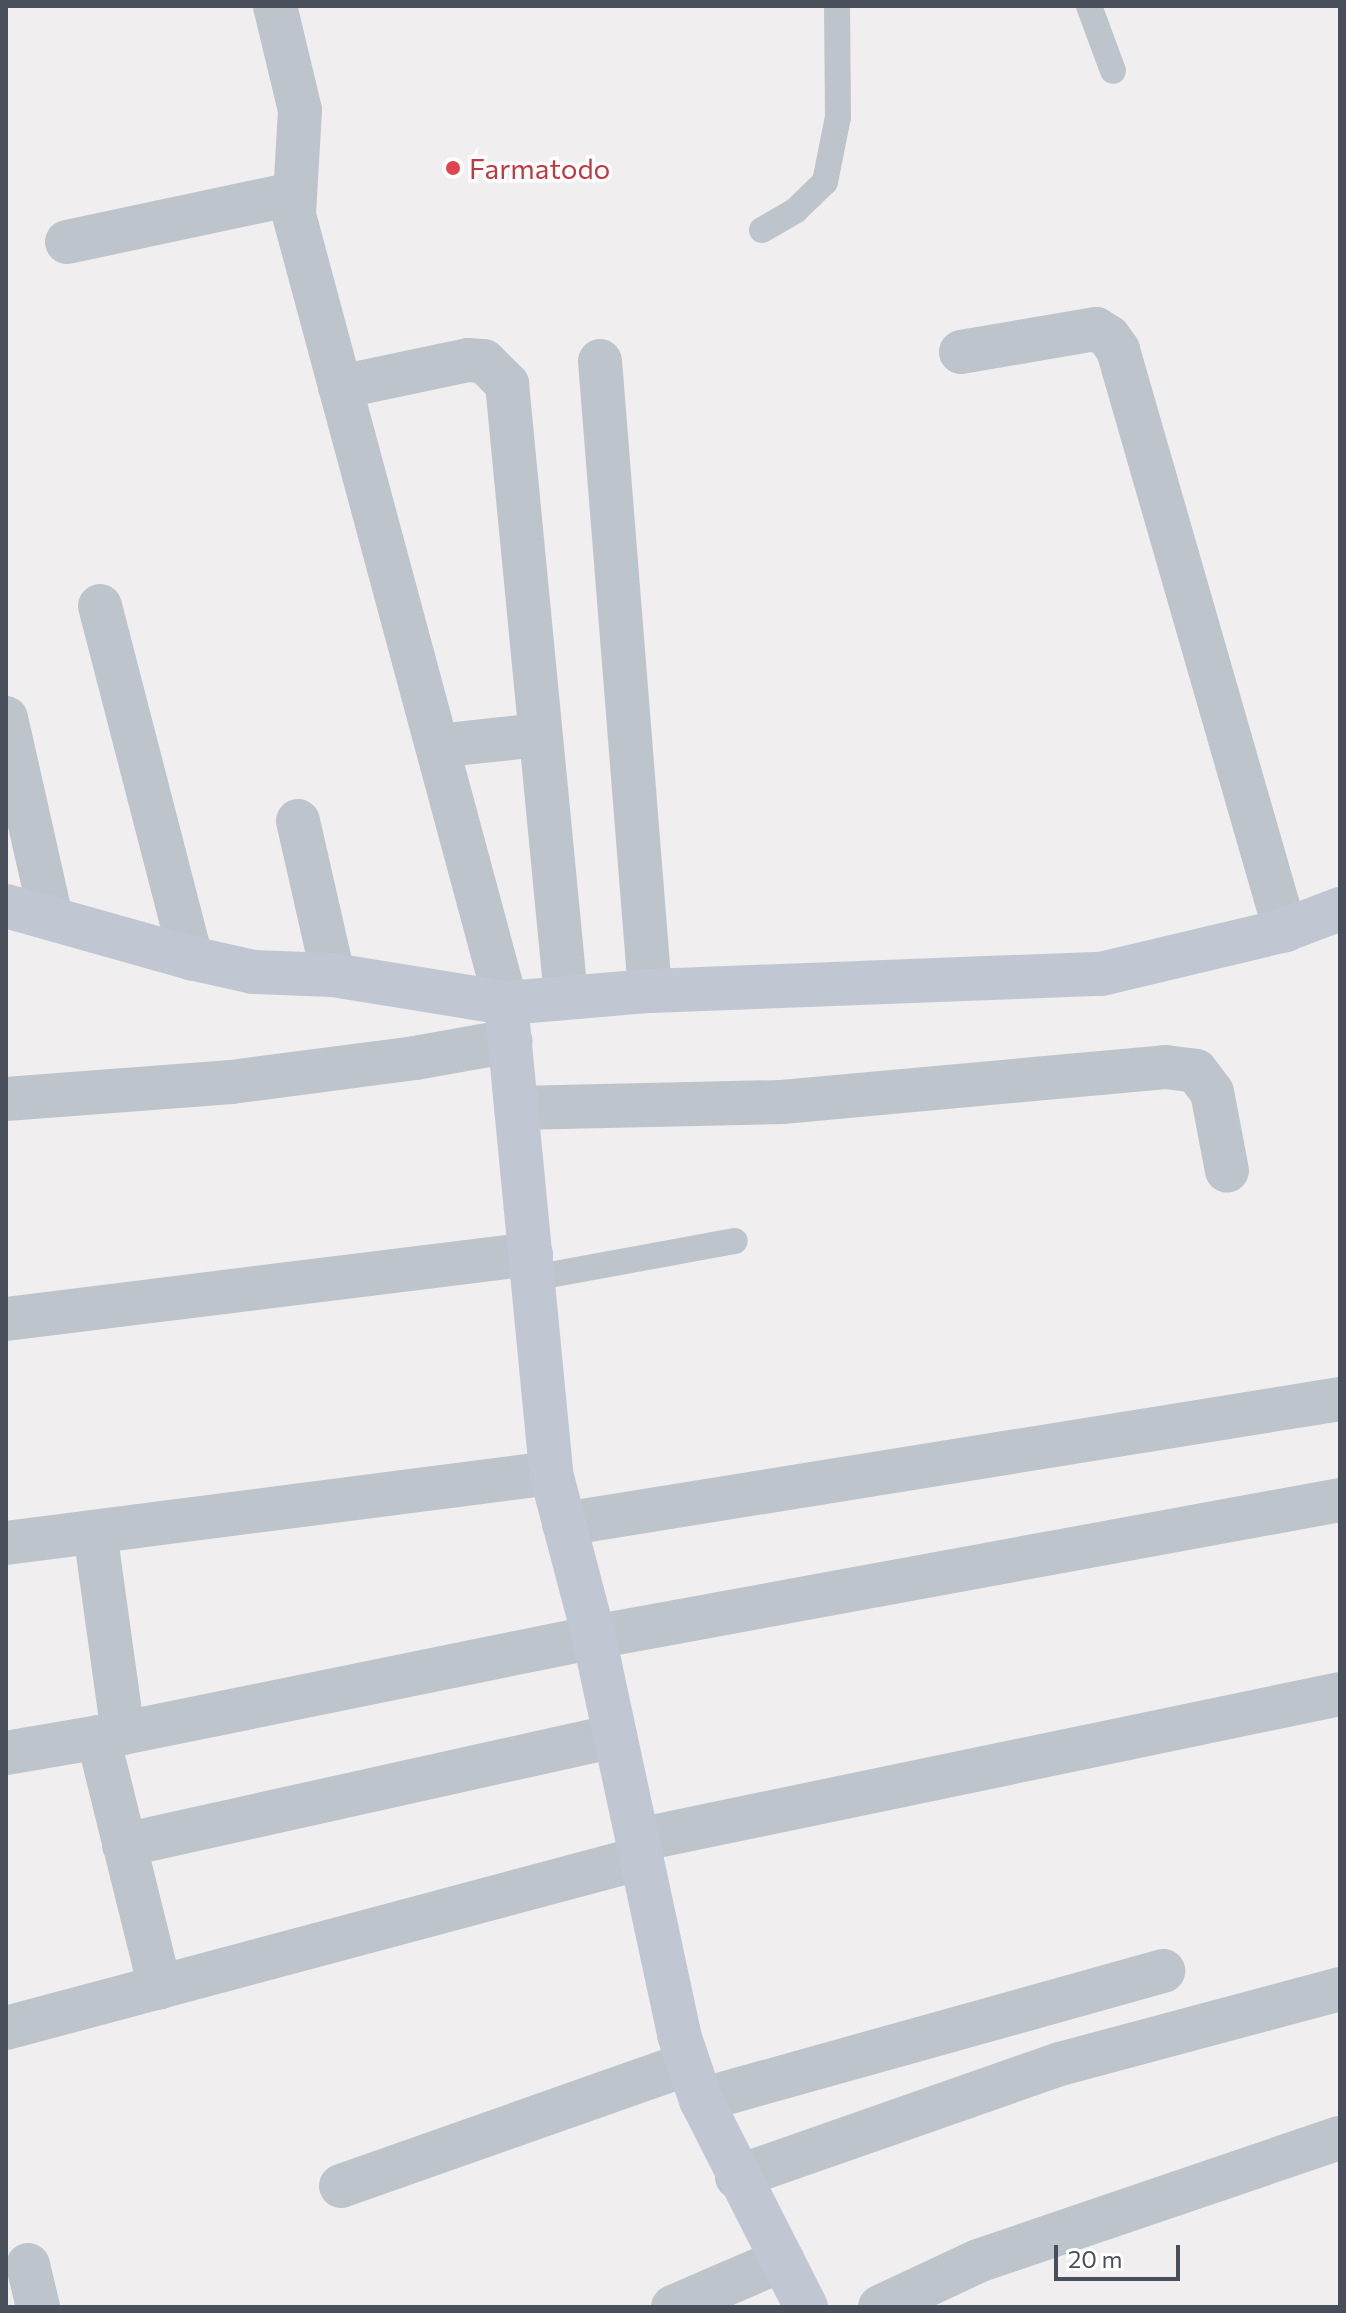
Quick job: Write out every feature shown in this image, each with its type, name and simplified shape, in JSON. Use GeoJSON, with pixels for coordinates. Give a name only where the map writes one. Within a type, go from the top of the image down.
{"type":"FeatureCollection","features":[{"type":"Feature","properties":{"kind":"street"},"geometry":{"type":"LineString","coordinates":[[275,6],[300,110],[292,194],[294,215],[508,1022],[551,1473],[594,1637],[694,2082],[737,2177],[806,2307]]}},
{"type":"Feature","properties":{"kind":"street"},"geometry":{"type":"LineString","coordinates":[[67,242],[292,194]]}},
{"type":"Feature","properties":{"kind":"street"},"geometry":{"type":"LineString","coordinates":[[961,352],[1096,329],[1109,337],[1118,350],[1285,930]]}},
{"type":"Feature","properties":{"kind":"street"},"geometry":{"type":"LineString","coordinates":[[340,387],[468,360],[484,361],[507,384],[538,735],[566,997]]}},
{"type":"Feature","properties":{"kind":"street"},"geometry":{"type":"LineString","coordinates":[[600,361],[650,991]]}},
{"type":"Feature","properties":{"kind":"street"},"geometry":{"type":"LineString","coordinates":[[100,606],[191,958]]}},
{"type":"Feature","properties":{"kind":"street"},"geometry":{"type":"LineString","coordinates":[[6,718],[51,917]]}},
{"type":"Feature","properties":{"kind":"street"},"geometry":{"type":"LineString","coordinates":[[437,746],[538,735]]}},
{"type":"Feature","properties":{"kind":"street"},"geometry":{"type":"LineString","coordinates":[[298,821],[333,975]]}},
{"type":"Feature","properties":{"kind":"street"},"geometry":{"type":"LineString","coordinates":[[6,906],[191,958],[253,972],[333,975],[508,1022]]}},
{"type":"Feature","properties":{"kind":"street"},"geometry":{"type":"LineString","coordinates":[[6,1099],[231,1082],[415,1058],[566,997],[1101,974],[1285,930],[1340,909]]}},
{"type":"Feature","properties":{"kind":"street"},"geometry":{"type":"LineString","coordinates":[[516,1108],[782,1102],[1165,1067],[1196,1071],[1212,1092],[1227,1171]]}},
{"type":"Feature","properties":{"kind":"street"},"geometry":{"type":"LineString","coordinates":[[6,1319],[532,1266]]}},
{"type":"Feature","properties":{"kind":"street"},"geometry":{"type":"LineString","coordinates":[[564,1524],[1340,1399]]}},
{"type":"Feature","properties":{"kind":"street"},"geometry":{"type":"LineString","coordinates":[[6,1543],[551,1473]]}},
{"type":"Feature","properties":{"kind":"street"},"geometry":{"type":"LineString","coordinates":[[6,1753],[111,1735],[594,1637],[1340,1500]]}},
{"type":"Feature","properties":{"kind":"street"},"geometry":{"type":"LineString","coordinates":[[95,1532],[111,1735],[124,1845],[160,1987]]}},
{"type":"Feature","properties":{"kind":"street"},"geometry":{"type":"LineString","coordinates":[[6,2028],[640,1849],[1340,1694]]}},
{"type":"Feature","properties":{"kind":"street"},"geometry":{"type":"LineString","coordinates":[[124,1845],[615,1736]]}},
{"type":"Feature","properties":{"kind":"street"},"geometry":{"type":"LineString","coordinates":[[341,2186],[694,2082],[1163,1971]]}},
{"type":"Feature","properties":{"kind":"street"},"geometry":{"type":"LineString","coordinates":[[737,2177],[1060,2064],[1340,1989]]}},
{"type":"Feature","properties":{"kind":"street"},"geometry":{"type":"LineString","coordinates":[[880,2307],[978,2261],[1340,2138]]}},
{"type":"Feature","properties":{"kind":"street"},"geometry":{"type":"LineString","coordinates":[[673,2307],[782,2260]]}},
{"type":"Feature","properties":{"kind":"street"},"geometry":{"type":"LineString","coordinates":[[28,2265],[38,2307]]}},
{"type":"Feature","properties":{"kind":"lane"},"geometry":{"type":"LineString","coordinates":[[762,230],[796,210],[825,182],[838,117],[837,6]]}},
{"type":"Feature","properties":{"kind":"lane"},"geometry":{"type":"LineString","coordinates":[[1089,6],[1113,71]]}},
{"type":"Feature","properties":{"kind":"lane"},"geometry":{"type":"LineString","coordinates":[[532,1266],[735,1241]]}},
{"type":"Feature","properties":{"kind":"place","name":"Farmatodo"},"geometry":{"type":"Point","coordinates":[453,168]}}]}
